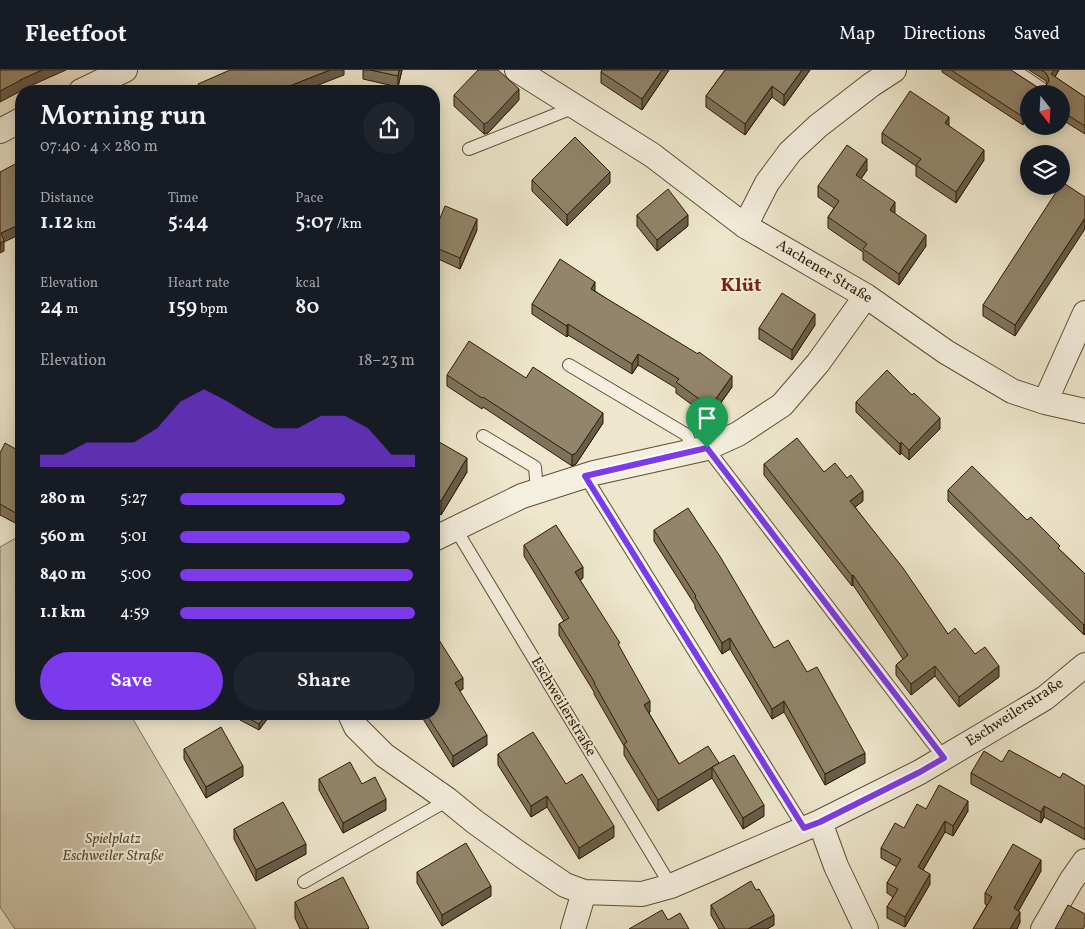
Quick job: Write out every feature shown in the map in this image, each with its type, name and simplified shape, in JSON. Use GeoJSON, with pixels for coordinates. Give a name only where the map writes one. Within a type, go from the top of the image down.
{"type":"FeatureCollection","features":[{"type":"Feature","properties":{"kind":"street"},"geometry":{"type":"LineString","coordinates":[[94,85],[125,70]]}},
{"type":"Feature","properties":{"kind":"street","name":"Aachener Straße"},"geometry":{"type":"LineString","coordinates":[[517,70],[652,155],[745,226],[866,296],[946,352],[1012,391],[1045,402],[1085,411]]}},
{"type":"Feature","properties":{"kind":"street"},"geometry":{"type":"LineString","coordinates":[[745,226],[767,183],[790,152],[818,126],[871,85],[894,70]]}},
{"type":"Feature","properties":{"kind":"street"},"geometry":{"type":"LineString","coordinates":[[0,131],[15,123]]}},
{"type":"Feature","properties":{"kind":"street"},"geometry":{"type":"LineString","coordinates":[[440,536],[522,496],[585,476],[700,450],[738,434],[782,405],[818,363],[866,296]]}},
{"type":"Feature","properties":{"kind":"street"},"geometry":{"type":"LineString","coordinates":[[1045,402],[1085,313]]}},
{"type":"Feature","properties":{"kind":"street","name":"Eschweilerstraße"},"geometry":{"type":"LineString","coordinates":[[353,720],[356,727],[384,755],[565,885],[584,892],[642,894],[672,886],[812,825],[920,772],[1044,698],[1085,665]]}},
{"type":"Feature","properties":{"kind":"street"},"geometry":{"type":"LineString","coordinates":[[812,825],[836,866],[866,929]]}},
{"type":"Feature","properties":{"kind":"street"},"geometry":{"type":"LineString","coordinates":[[1043,929],[1078,885],[1085,861]]}},
{"type":"Feature","properties":{"kind":"street"},"geometry":{"type":"LineString","coordinates":[[573,929],[584,892]]}},
{"type":"Feature","properties":{"kind":"lane"},"geometry":{"type":"LineString","coordinates":[[1014,70],[1036,85]]}},
{"type":"Feature","properties":{"kind":"lane"},"geometry":{"type":"LineString","coordinates":[[469,149],[575,107]]}},
{"type":"Feature","properties":{"kind":"lane"},"geometry":{"type":"LineString","coordinates":[[569,365],[687,434],[944,758]]}},
{"type":"Feature","properties":{"kind":"lane"},"geometry":{"type":"LineString","coordinates":[[483,436],[535,467],[538,491]]}},
{"type":"Feature","properties":{"kind":"lane"},"geometry":{"type":"LineString","coordinates":[[585,476],[812,825]]}},
{"type":"Feature","properties":{"kind":"lane","name":"Eschweilerstraße"},"geometry":{"type":"LineString","coordinates":[[455,528],[672,886]]}},
{"type":"Feature","properties":{"kind":"lane"},"geometry":{"type":"LineString","coordinates":[[304,882],[448,800]]}},
{"type":"Feature","properties":{"kind":"green space","name":"Spielplatz Eschweiler Straße"},"geometry":{"type":"Polygon","coordinates":[[[15,538],[15,720],[134,720],[256,929],[15,929],[0,907],[0,547],[15,538]]]}},
{"type":"Feature","properties":{"kind":"building"},"geometry":{"type":"Polygon","coordinates":[[[0,70],[42,70],[0,91],[0,70]]]}},
{"type":"Feature","properties":{"kind":"building"},"geometry":{"type":"Polygon","coordinates":[[[230,70],[330,70],[292,85],[198,84],[230,70]]]}},
{"type":"Feature","properties":{"kind":"building"},"geometry":{"type":"Polygon","coordinates":[[[370,70],[399,70],[398,76],[370,70]]]}},
{"type":"Feature","properties":{"kind":"building"},"geometry":{"type":"Polygon","coordinates":[[[478,70],[498,70],[519,89],[484,124],[454,95],[478,70]]]}},
{"type":"Feature","properties":{"kind":"building"},"geometry":{"type":"Polygon","coordinates":[[[602,70],[662,70],[642,99],[601,72],[602,70]]]}},
{"type":"Feature","properties":{"kind":"building"},"geometry":{"type":"Polygon","coordinates":[[[725,70],[802,70],[784,95],[772,86],[745,124],[706,96],[725,70]]]}},
{"type":"Feature","properties":{"kind":"building"},"geometry":{"type":"Polygon","coordinates":[[[951,70],[1011,70],[1034,85],[1020,85],[1020,115],[951,70]]]}},
{"type":"Feature","properties":{"kind":"building"},"geometry":{"type":"Polygon","coordinates":[[[1041,70],[1054,70],[1051,74],[1067,85],[1046,85],[1049,81],[1048,77],[1041,70]]]}},
{"type":"Feature","properties":{"kind":"building"},"geometry":{"type":"Polygon","coordinates":[[[1070,87],[1085,97],[1085,126],[1070,117],[1070,87]]]}},
{"type":"Feature","properties":{"kind":"building"},"geometry":{"type":"Polygon","coordinates":[[[910,91],[949,117],[945,123],[984,150],[956,192],[916,165],[921,159],[882,133],[910,91]]]}},
{"type":"Feature","properties":{"kind":"building"},"geometry":{"type":"Polygon","coordinates":[[[575,137],[610,172],[567,215],[532,180],[575,137]]]}},
{"type":"Feature","properties":{"kind":"building"},"geometry":{"type":"Polygon","coordinates":[[[847,145],[867,159],[856,175],[895,202],[890,210],[926,235],[899,274],[863,249],[867,244],[828,217],[839,201],[818,186],[847,145]]]}},
{"type":"Feature","properties":{"kind":"building"},"geometry":{"type":"Polygon","coordinates":[[[15,164],[15,227],[1,233],[4,241],[0,243],[0,172],[15,164]]]}},
{"type":"Feature","properties":{"kind":"building"},"geometry":{"type":"Polygon","coordinates":[[[1070,187],[1085,197],[1085,218],[1015,325],[983,305],[1054,195],[1070,195],[1070,187]]]}},
{"type":"Feature","properties":{"kind":"building"},"geometry":{"type":"Polygon","coordinates":[[[668,189],[688,215],[657,240],[637,215],[668,189]]]}},
{"type":"Feature","properties":{"kind":"building"},"geometry":{"type":"Polygon","coordinates":[[[445,206],[477,219],[460,258],[440,250],[440,218],[445,206]]]}},
{"type":"Feature","properties":{"kind":"building"},"geometry":{"type":"Polygon","coordinates":[[[560,259],[595,282],[591,289],[698,354],[699,352],[732,376],[710,407],[676,382],[679,379],[638,354],[632,364],[532,304],[560,259]]]}},
{"type":"Feature","properties":{"kind":"building"},"geometry":{"type":"Polygon","coordinates":[[[782,293],[815,314],[792,350],[759,328],[782,293]]]}},
{"type":"Feature","properties":{"kind":"building"},"geometry":{"type":"Polygon","coordinates":[[[469,341],[526,378],[533,367],[603,413],[576,453],[572,455],[447,375],[469,341]]]}},
{"type":"Feature","properties":{"kind":"building"},"geometry":{"type":"Polygon","coordinates":[[[887,370],[912,395],[914,393],[940,418],[909,450],[901,442],[900,444],[856,402],[887,370]]]}},
{"type":"Feature","properties":{"kind":"building"},"geometry":{"type":"Polygon","coordinates":[[[797,438],[824,472],[835,463],[847,478],[851,475],[863,491],[850,501],[903,568],[948,634],[955,628],[975,654],[985,647],[999,666],[959,697],[935,666],[911,684],[896,665],[908,655],[853,575],[764,464],[797,438]]]}},
{"type":"Feature","properties":{"kind":"building"},"geometry":{"type":"Polygon","coordinates":[[[440,442],[467,458],[440,500],[440,442]]]}},
{"type":"Feature","properties":{"kind":"building"},"geometry":{"type":"Polygon","coordinates":[[[5,443],[15,449],[15,513],[0,504],[0,453],[5,443]]]}},
{"type":"Feature","properties":{"kind":"building"},"geometry":{"type":"Polygon","coordinates":[[[972,466],[1027,520],[1031,517],[1060,546],[1058,548],[1085,574],[1084,625],[948,490],[972,466]]]}},
{"type":"Feature","properties":{"kind":"building"},"geometry":{"type":"Polygon","coordinates":[[[688,508],[721,558],[774,648],[788,640],[807,672],[817,667],[865,753],[825,774],[784,701],[772,709],[730,638],[722,643],[696,596],[654,530],[688,508]]]}},
{"type":"Feature","properties":{"kind":"building"},"geometry":{"type":"Polygon","coordinates":[[[556,525],[583,567],[575,572],[620,643],[618,644],[650,701],[644,705],[679,764],[708,746],[719,763],[658,800],[624,744],[627,742],[595,683],[559,624],[569,618],[524,545],[556,525]]]}},
{"type":"Feature","properties":{"kind":"building"},"geometry":{"type":"Polygon","coordinates":[[[440,642],[463,678],[455,683],[487,735],[453,756],[430,720],[440,720],[440,642]]]}},
{"type":"Feature","properties":{"kind":"building"},"geometry":{"type":"Polygon","coordinates":[[[251,720],[262,720],[259,724],[251,720]]]}},
{"type":"Feature","properties":{"kind":"building"},"geometry":{"type":"Polygon","coordinates":[[[221,727],[243,766],[206,787],[184,749],[221,727]]]}},
{"type":"Feature","properties":{"kind":"building"},"geometry":{"type":"Polygon","coordinates":[[[533,732],[566,784],[582,774],[614,826],[579,848],[547,796],[531,806],[498,754],[533,732]]]}},
{"type":"Feature","properties":{"kind":"building"},"geometry":{"type":"Polygon","coordinates":[[[1009,750],[1060,778],[1063,773],[1085,786],[1085,829],[1044,806],[1041,812],[971,773],[984,751],[1002,762],[1009,750]]]}},
{"type":"Feature","properties":{"kind":"building"},"geometry":{"type":"Polygon","coordinates":[[[734,755],[764,805],[743,818],[712,767],[734,755]]]}},
{"type":"Feature","properties":{"kind":"building"},"geometry":{"type":"Polygon","coordinates":[[[350,762],[362,784],[375,777],[386,799],[343,823],[319,779],[350,762]]]}},
{"type":"Feature","properties":{"kind":"building"},"geometry":{"type":"Polygon","coordinates":[[[939,785],[968,801],[953,826],[945,821],[918,867],[930,874],[905,917],[887,907],[898,889],[887,883],[901,859],[881,848],[895,823],[904,828],[917,804],[926,809],[939,785]]]}},
{"type":"Feature","properties":{"kind":"building"},"geometry":{"type":"Polygon","coordinates":[[[283,802],[306,844],[256,870],[234,829],[283,802]]]}},
{"type":"Feature","properties":{"kind":"building"},"geometry":{"type":"Polygon","coordinates":[[[466,843],[491,886],[442,915],[417,872],[466,843]]]}},
{"type":"Feature","properties":{"kind":"building"},"geometry":{"type":"Polygon","coordinates":[[[1013,844],[1041,860],[1014,908],[1020,912],[1010,929],[973,929],[992,897],[985,893],[1013,844]]]}},
{"type":"Feature","properties":{"kind":"building"},"geometry":{"type":"Polygon","coordinates":[[[343,877],[369,928],[308,929],[295,902],[343,877]]]}},
{"type":"Feature","properties":{"kind":"building"},"geometry":{"type":"Polygon","coordinates":[[[751,881],[756,890],[759,889],[774,915],[748,929],[725,929],[711,905],[751,881]]]}},
{"type":"Feature","properties":{"kind":"building"},"geometry":{"type":"Polygon","coordinates":[[[1068,905],[1085,914],[1083,929],[1055,929],[1068,905]]]}},
{"type":"Feature","properties":{"kind":"building"},"geometry":{"type":"Polygon","coordinates":[[[662,910],[668,920],[680,913],[689,929],[629,929],[662,910]]]}},
{"type":"Feature","properties":{"kind":"district","name":"Klüt"},"geometry":{"type":"Point","coordinates":[741,286]}},
{"type":"Feature","properties":{"kind":"route"},"geometry":{"type":"LineString","coordinates":[[707,448],[944,758],[820,822],[804,828],[585,476],[707,448]]}}]}
